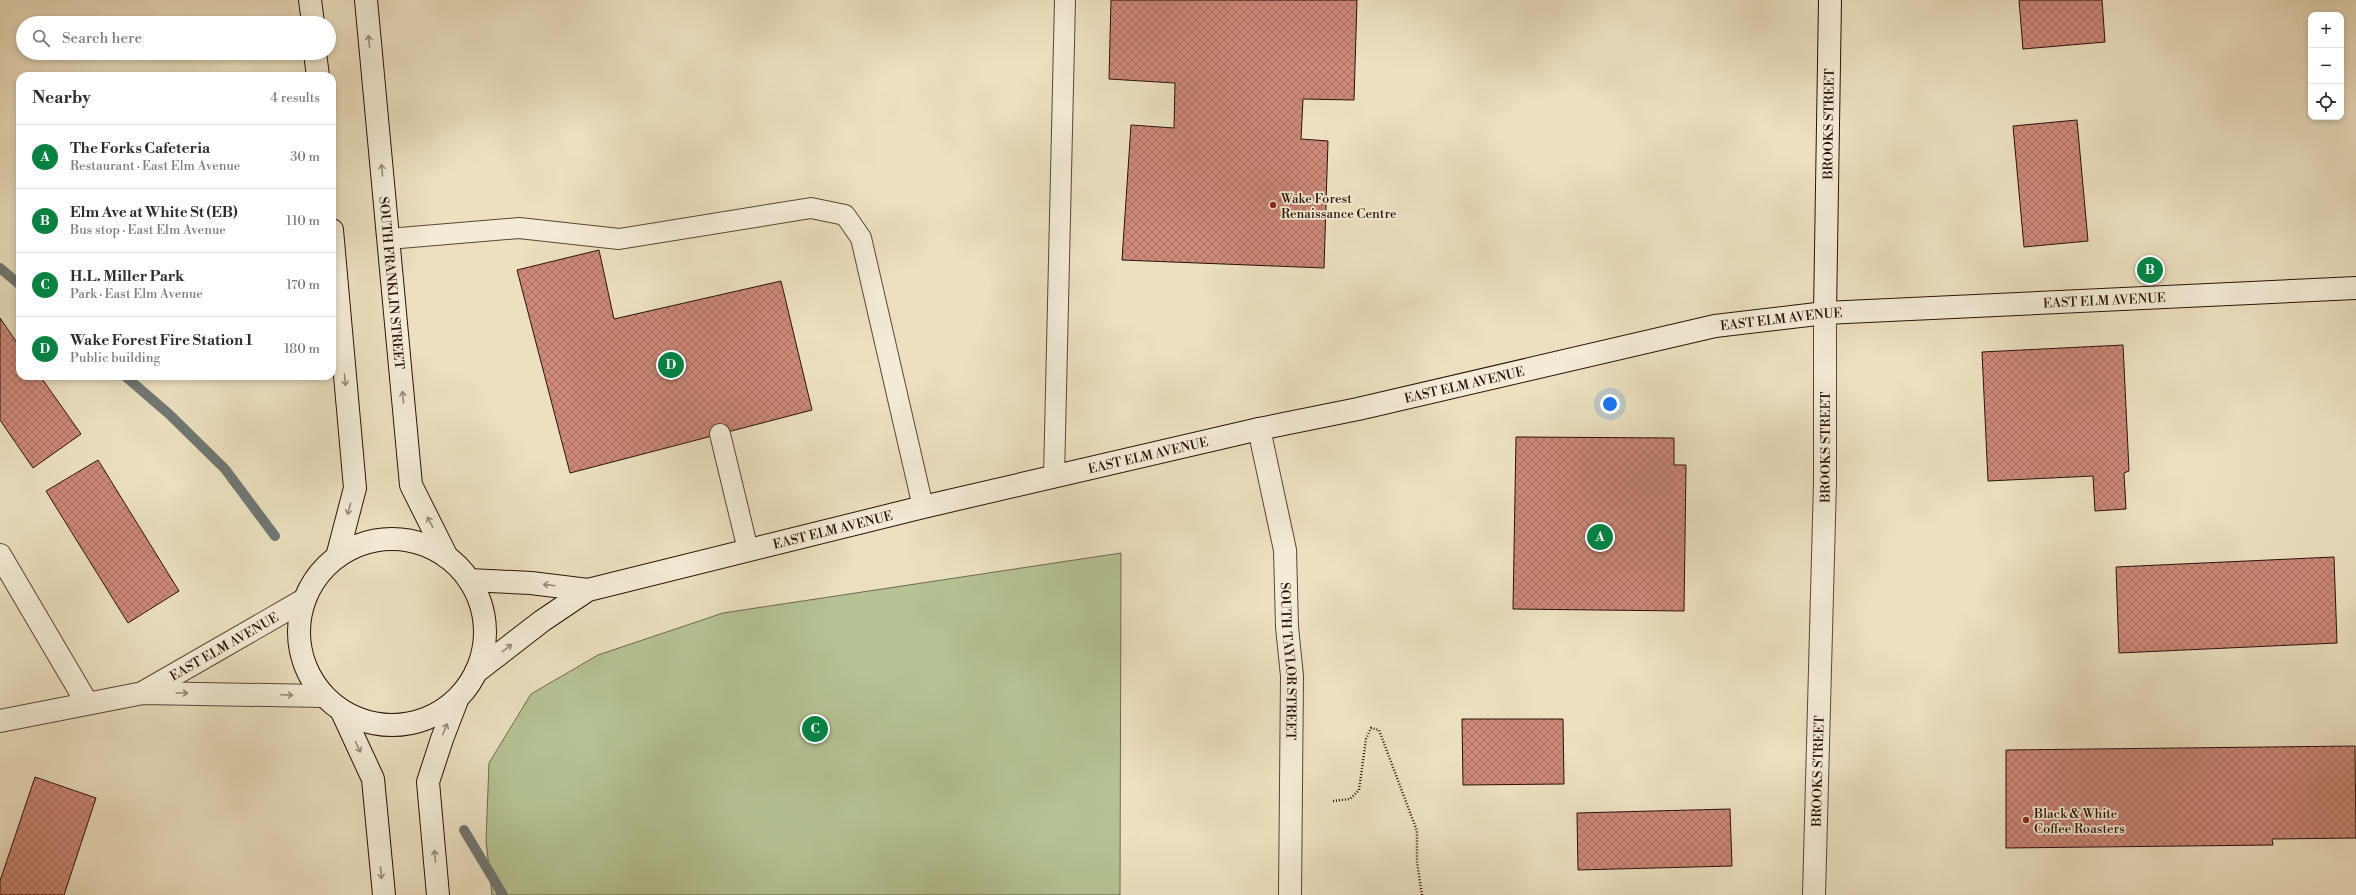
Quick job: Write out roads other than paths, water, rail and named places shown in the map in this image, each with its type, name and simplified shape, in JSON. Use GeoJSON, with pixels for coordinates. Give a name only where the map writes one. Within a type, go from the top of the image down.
{"type":"FeatureCollection","features":[{"type":"Feature","properties":{"kind":"street"},"geometry":{"type":"LineString","coordinates":[[310,0],[312,16]]}},
{"type":"Feature","properties":{"kind":"street","name":"SOUTH FRANKLIN STREET"},"geometry":{"type":"LineString","coordinates":[[366,0],[411,484],[448,557]]}},
{"type":"Feature","properties":{"kind":"street","name":"BROOKS STREET"},"geometry":{"type":"LineString","coordinates":[[1814,895],[1825,488],[1825,313],[1830,0]]}},
{"type":"Feature","properties":{"kind":"street"},"geometry":{"type":"LineString","coordinates":[[316,60],[317,72]]}},
{"type":"Feature","properties":{"kind":"street"},"geometry":{"type":"LineString","coordinates":[[336,275],[355,488],[337,557]]}},
{"type":"Feature","properties":{"kind":"street","name":"EAST ELM AVENUE"},"geometry":{"type":"LineString","coordinates":[[476,672],[542,621],[588,590],[923,506],[1259,430],[1366,408],[1715,326],[1825,313],[2356,288]]}},
{"type":"Feature","properties":{"kind":"street","name":"SOUTH TAYLOR STREET"},"geometry":{"type":"LineString","coordinates":[[1259,430],[1285,550],[1287,627],[1292,676],[1290,895]]}},
{"type":"Feature","properties":{"kind":"street"},"geometry":{"type":"LineString","coordinates":[[438,895],[428,782],[457,700],[476,672],[488,643],[483,610],[469,580],[448,557],[419,543],[388,539],[361,544],[337,557],[317,576],[304,600],[298,626],[299,652],[308,676],[323,696],[342,712],[364,722],[397,726],[430,718],[457,700]]}},
{"type":"Feature","properties":{"kind":"street"},"geometry":{"type":"LineString","coordinates":[[0,554],[88,703]]}},
{"type":"Feature","properties":{"kind":"street","name":"EAST ELM AVENUE"},"geometry":{"type":"LineString","coordinates":[[469,580],[531,583],[588,590]]}},
{"type":"Feature","properties":{"kind":"street","name":"EAST ELM AVENUE"},"geometry":{"type":"LineString","coordinates":[[143,693],[304,600]]}},
{"type":"Feature","properties":{"kind":"street","name":"EAST ELM AVENUE"},"geometry":{"type":"LineString","coordinates":[[0,721],[143,693],[323,696]]}},
{"type":"Feature","properties":{"kind":"street"},"geometry":{"type":"LineString","coordinates":[[342,712],[373,779],[384,895]]}},
{"type":"Feature","properties":{"kind":"lane"},"geometry":{"type":"LineString","coordinates":[[1054,477],[1065,0]]}},
{"type":"Feature","properties":{"kind":"lane"},"geometry":{"type":"LineString","coordinates":[[388,239],[519,228],[619,239],[811,208],[846,215],[861,238],[923,506]]}},
{"type":"Feature","properties":{"kind":"lane"},"geometry":{"type":"LineString","coordinates":[[720,434],[748,550]]}},
{"type":"Feature","properties":{"kind":"waterway"},"geometry":{"type":"LineString","coordinates":[[0,268],[16,282]]}},
{"type":"Feature","properties":{"kind":"waterway"},"geometry":{"type":"LineString","coordinates":[[130,380],[169,414],[225,469],[275,536]]}},
{"type":"Feature","properties":{"kind":"waterway"},"geometry":{"type":"LineString","coordinates":[[464,830],[503,895]]}},
{"type":"Feature","properties":{"kind":"place","name":"Wake Forest Renaissance Centre"},"geometry":{"type":"Point","coordinates":[1273,205]}},
{"type":"Feature","properties":{"kind":"place","name":"Elm Ave at White St (EB)"},"geometry":{"type":"Point","coordinates":[2150,270]}},
{"type":"Feature","properties":{"kind":"place","name":"Wake Forest Fire Station 1"},"geometry":{"type":"Point","coordinates":[671,365]}},
{"type":"Feature","properties":{"kind":"place","name":"The Forks Cafeteria"},"geometry":{"type":"Point","coordinates":[1600,537]}},
{"type":"Feature","properties":{"kind":"place","name":"H.L. Miller Park"},"geometry":{"type":"Point","coordinates":[815,729]}},
{"type":"Feature","properties":{"kind":"place","name":"Black & White Coffee Roasters"},"geometry":{"type":"Point","coordinates":[2026,820]}}]}
